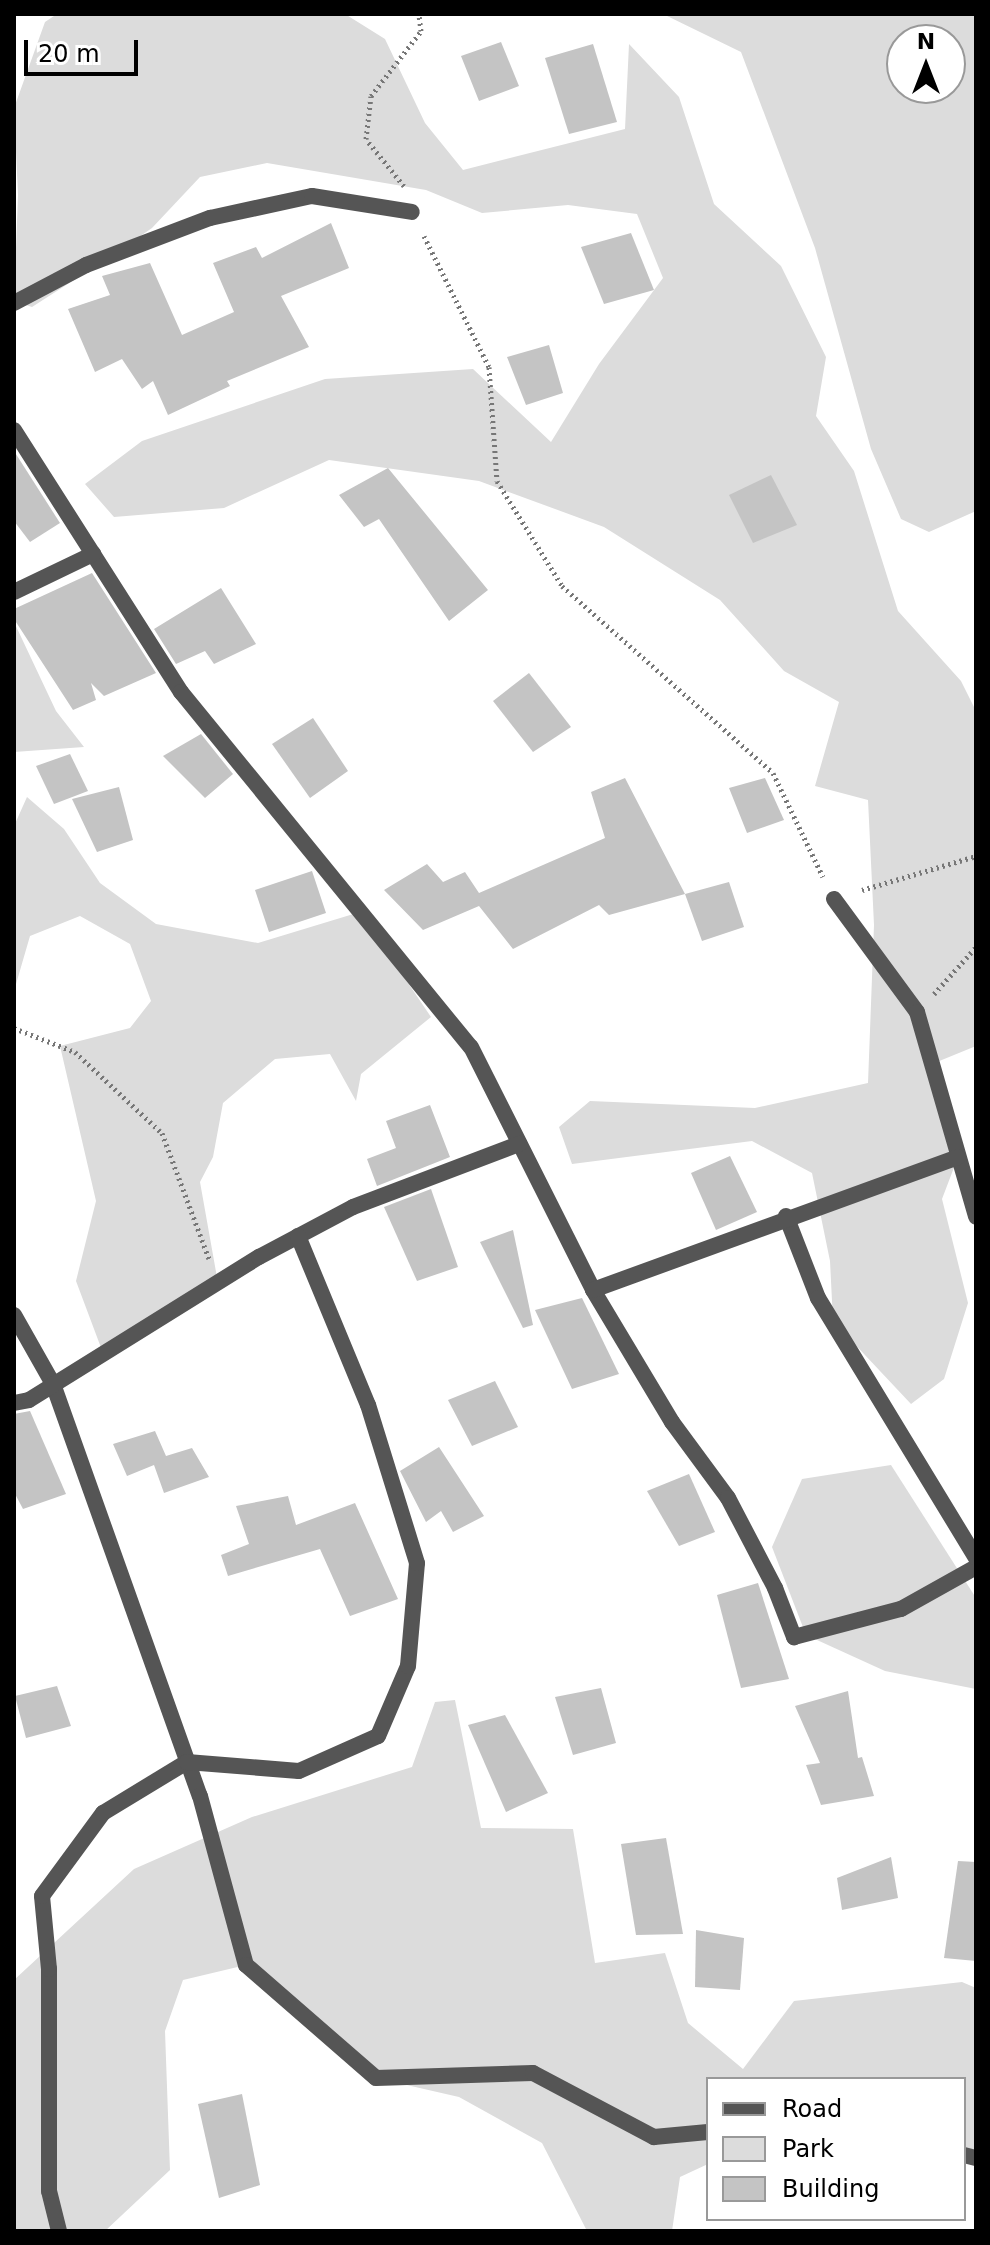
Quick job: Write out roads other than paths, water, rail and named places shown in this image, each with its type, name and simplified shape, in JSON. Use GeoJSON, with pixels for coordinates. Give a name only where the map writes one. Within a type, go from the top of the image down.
{"type":"FeatureCollection","features":[{"type":"Feature","properties":{"kind":"street"},"geometry":{"type":"LineString","coordinates":[[14,303],[86,265],[210,218],[312,196],[412,212]]}},
{"type":"Feature","properties":{"kind":"street"},"geometry":{"type":"LineString","coordinates":[[14,430],[181,692],[471,1047],[593,1290],[672,1422],[728,1498],[775,1588],[794,1637],[901,1609],[976,1567]]}},
{"type":"Feature","properties":{"kind":"street"},"geometry":{"type":"LineString","coordinates":[[14,592],[93,554]]}},
{"type":"Feature","properties":{"kind":"street"},"geometry":{"type":"LineString","coordinates":[[834,899],[917,1012],[976,1217]]}},
{"type":"Feature","properties":{"kind":"street"},"geometry":{"type":"LineString","coordinates":[[14,1403],[53,1384],[218,1283],[353,1207],[519,1144]]}},
{"type":"Feature","properties":{"kind":"street"},"geometry":{"type":"LineString","coordinates":[[593,1290],[786,1216],[958,1157]]}},
{"type":"Feature","properties":{"kind":"street"},"geometry":{"type":"LineString","coordinates":[[786,1216],[818,1298],[976,1558]]}},
{"type":"Feature","properties":{"kind":"street"},"geometry":{"type":"LineString","coordinates":[[59,2231],[49,2191],[49,1969],[42,1896],[103,1813],[187,1762],[299,1771],[378,1736],[408,1666],[417,1563],[368,1405],[298,1236]]}},
{"type":"Feature","properties":{"kind":"street"},"geometry":{"type":"LineString","coordinates":[[14,1315],[53,1384],[187,1762],[246,1965],[376,2078],[533,2073],[654,2137],[706,2132]]}}]}
